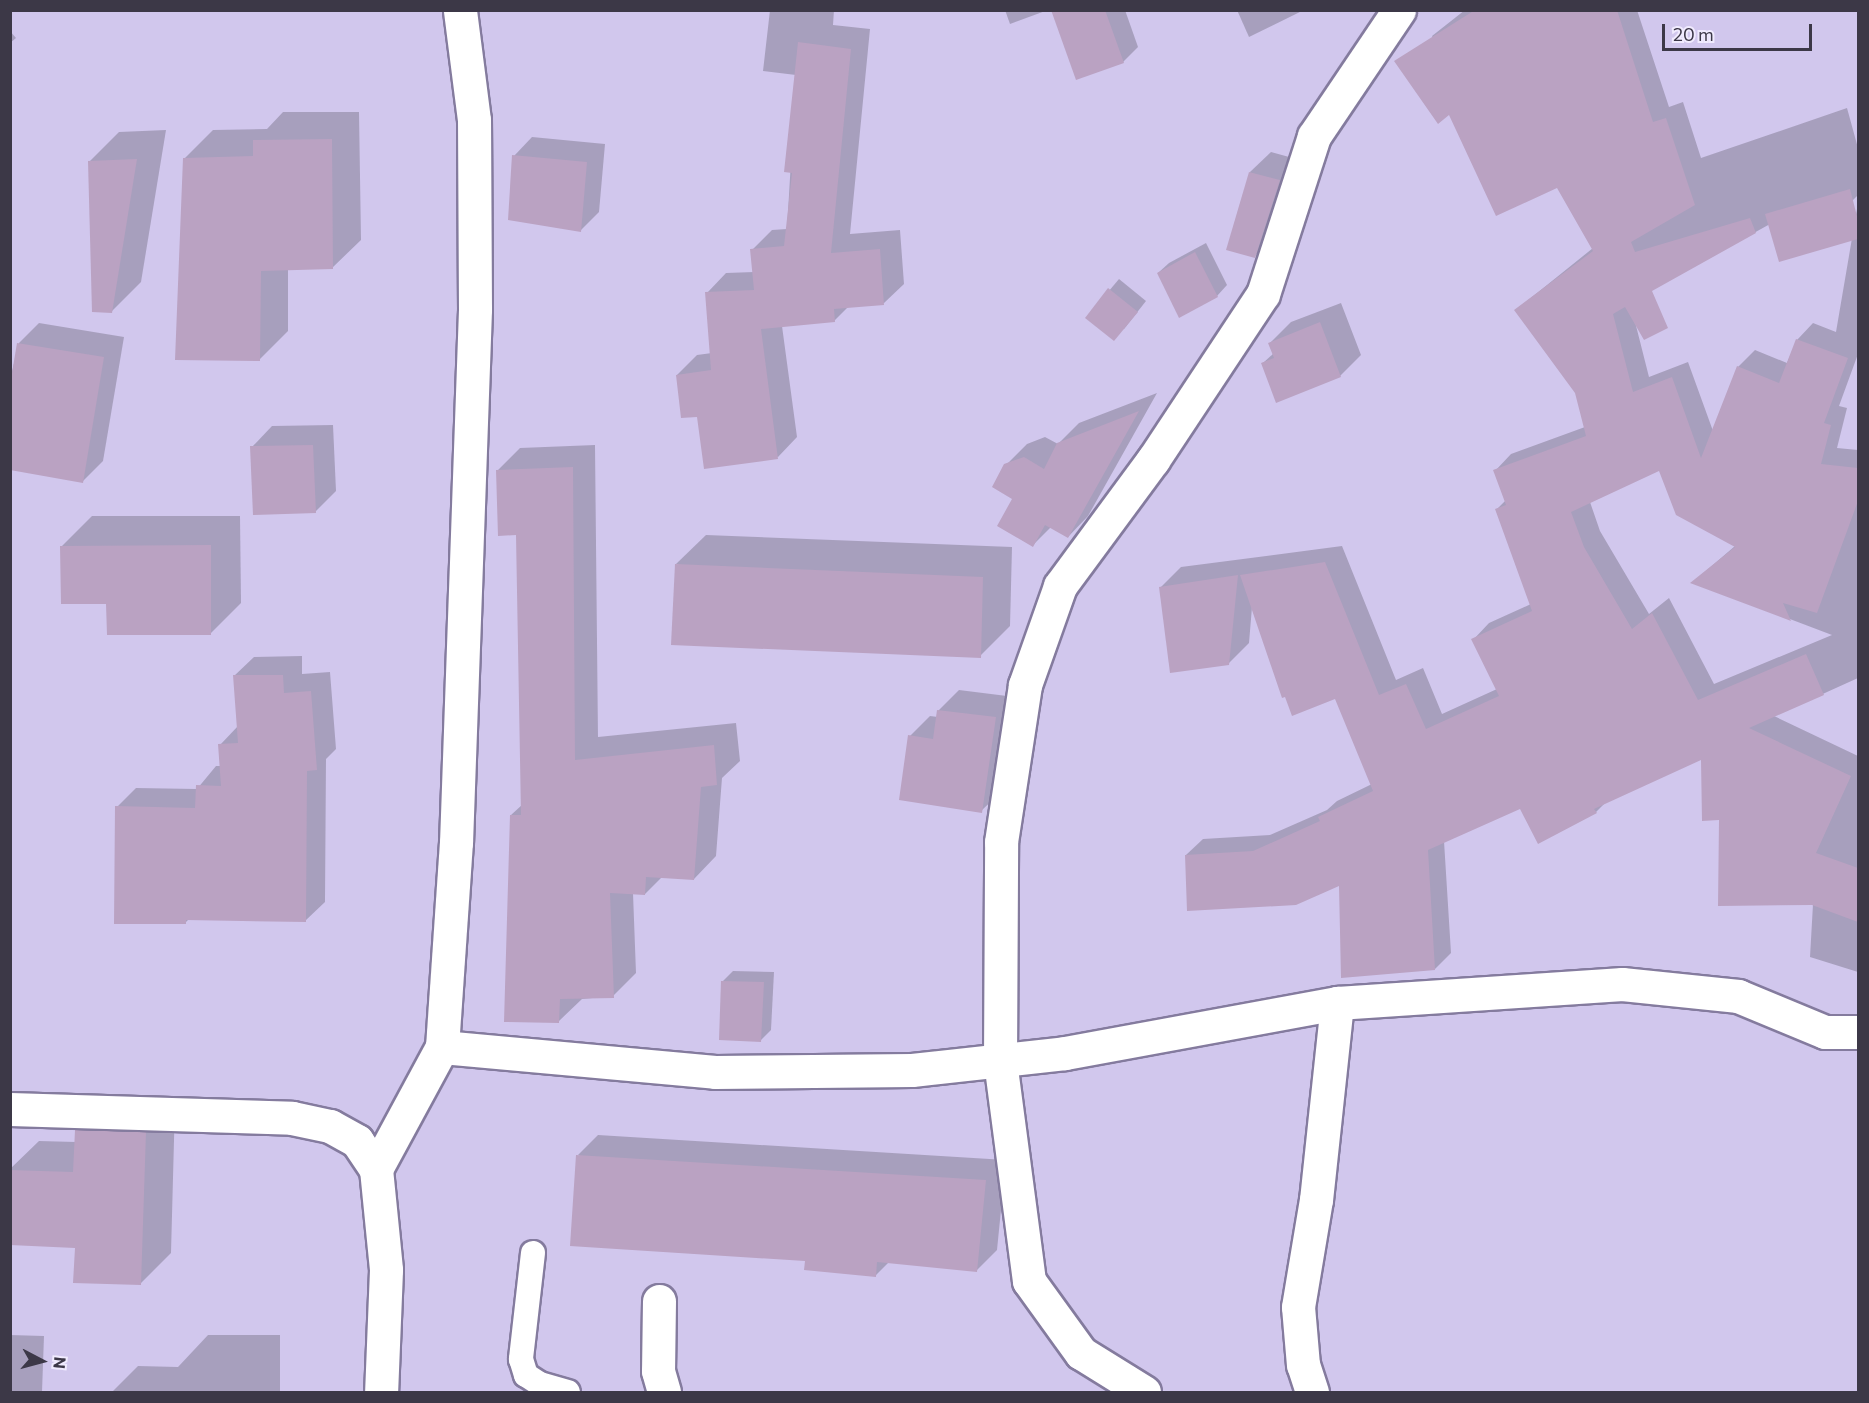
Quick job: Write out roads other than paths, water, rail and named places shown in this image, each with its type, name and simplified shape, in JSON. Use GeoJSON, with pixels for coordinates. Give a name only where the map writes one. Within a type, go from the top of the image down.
{"type":"FeatureCollection","features":[{"type":"Feature","properties":{"kind":"street"},"geometry":{"type":"LineString","coordinates":[[376,1169],[442,1047],[456,843],[475,309],[474,120],[460,10]]}},
{"type":"Feature","properties":{"kind":"street"},"geometry":{"type":"LineString","coordinates":[[1144,1392],[1081,1353],[1029,1281],[1000,1062],[1001,842],[1025,685],[1060,586],[1153,460],[1263,294],[1314,136],[1399,10]]}},
{"type":"Feature","properties":{"kind":"street"},"geometry":{"type":"LineString","coordinates":[[442,1047],[715,1072],[912,1070],[1000,1062],[1337,1003],[1622,984],[1738,996],[1825,1032],[1858,1032]]}},
{"type":"Feature","properties":{"kind":"street"},"geometry":{"type":"LineString","coordinates":[[1312,1392],[1303,1365],[1298,1307],[1316,1200],[1337,1003]]}},
{"type":"Feature","properties":{"kind":"street"},"geometry":{"type":"LineString","coordinates":[[10,1109],[292,1118],[330,1126],[357,1142],[376,1169],[386,1270],[381,1392]]}},
{"type":"Feature","properties":{"kind":"street"},"geometry":{"type":"LineString","coordinates":[[659,1301],[658,1371],[664,1392]]}},
{"type":"Feature","properties":{"kind":"lane"},"geometry":{"type":"LineString","coordinates":[[533,1253],[521,1359],[526,1375],[540,1384],[568,1392]]}}]}
